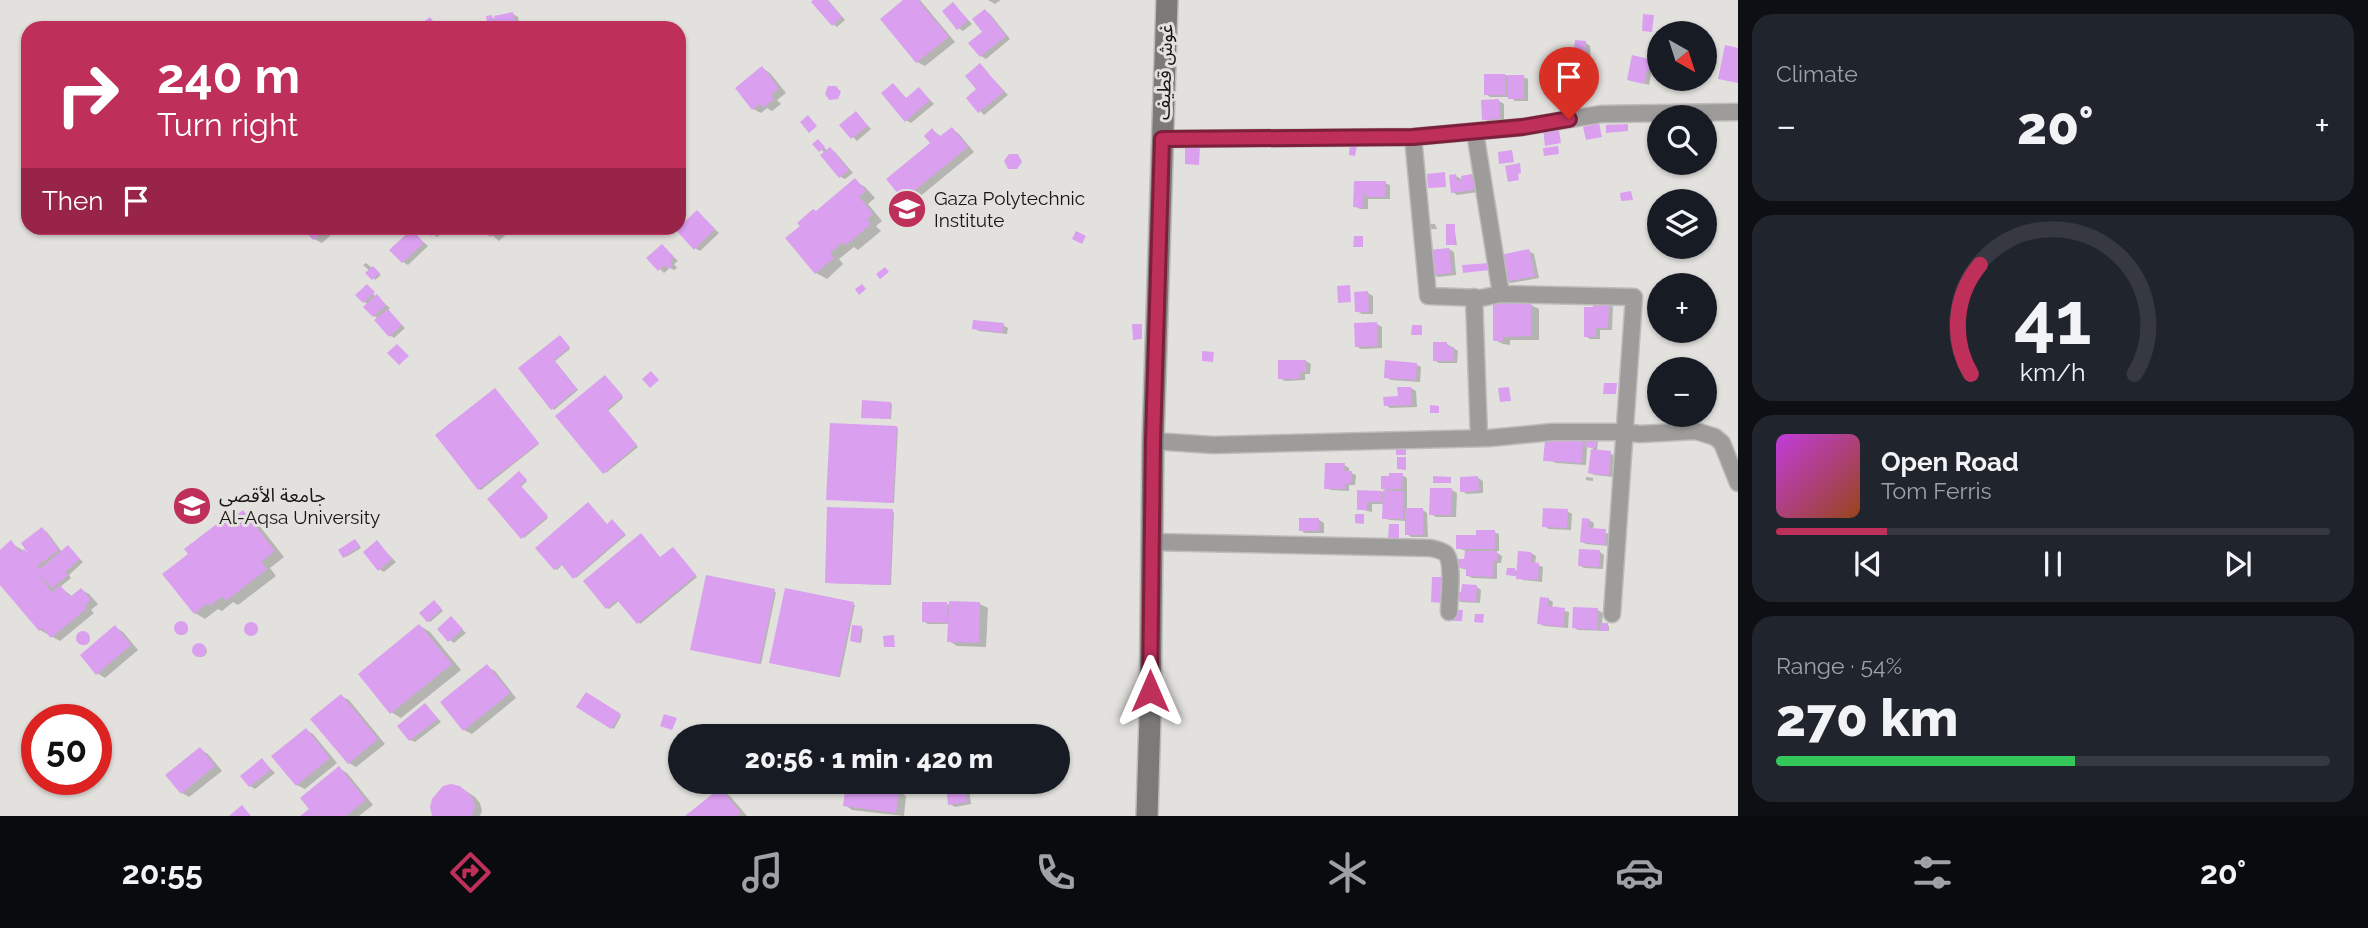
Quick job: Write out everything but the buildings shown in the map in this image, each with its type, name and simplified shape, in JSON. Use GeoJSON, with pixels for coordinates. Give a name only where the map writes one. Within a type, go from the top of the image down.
{"type":"FeatureCollection","features":[{"type":"Feature","properties":{"kind":"main road","name":"غوش قطيف"},"geometry":{"type":"LineString","coordinates":[[1147,816],[1153,441],[1167,0]]}},
{"type":"Feature","properties":{"kind":"street"},"geometry":{"type":"LineString","coordinates":[[1162,139],[1413,137],[1523,127],[1601,114],[1738,112]]}},
{"type":"Feature","properties":{"kind":"street"},"geometry":{"type":"LineString","coordinates":[[1475,132],[1500,294]]}},
{"type":"Feature","properties":{"kind":"street"},"geometry":{"type":"LineString","coordinates":[[1413,137],[1428,296],[1474,297],[1500,294],[1633,297],[1612,614]]}},
{"type":"Feature","properties":{"kind":"street"},"geometry":{"type":"LineString","coordinates":[[1474,297],[1479,437]]}},
{"type":"Feature","properties":{"kind":"street"},"geometry":{"type":"LineString","coordinates":[[1153,441],[1213,445],[1479,437],[1552,432],[1640,434],[1696,431],[1716,437],[1722,443],[1738,484]]}},
{"type":"Feature","properties":{"kind":"street"},"geometry":{"type":"LineString","coordinates":[[1151,542],[1430,548],[1448,556],[1451,572],[1449,612]]}},
{"type":"Feature","properties":{"kind":"place","name":"Gaza Polytechnic Institute"},"geometry":{"type":"Point","coordinates":[907,209]}},
{"type":"Feature","properties":{"kind":"place","name":"جامعة الأقصى Al-Aqsa University"},"geometry":{"type":"Point","coordinates":[192,506]}},
{"type":"Feature","properties":{"kind":"route"},"geometry":{"type":"LineString","coordinates":[[1150,691],[1153,441],[1162,139],[1413,137],[1523,127],[1569,119]]}}]}
